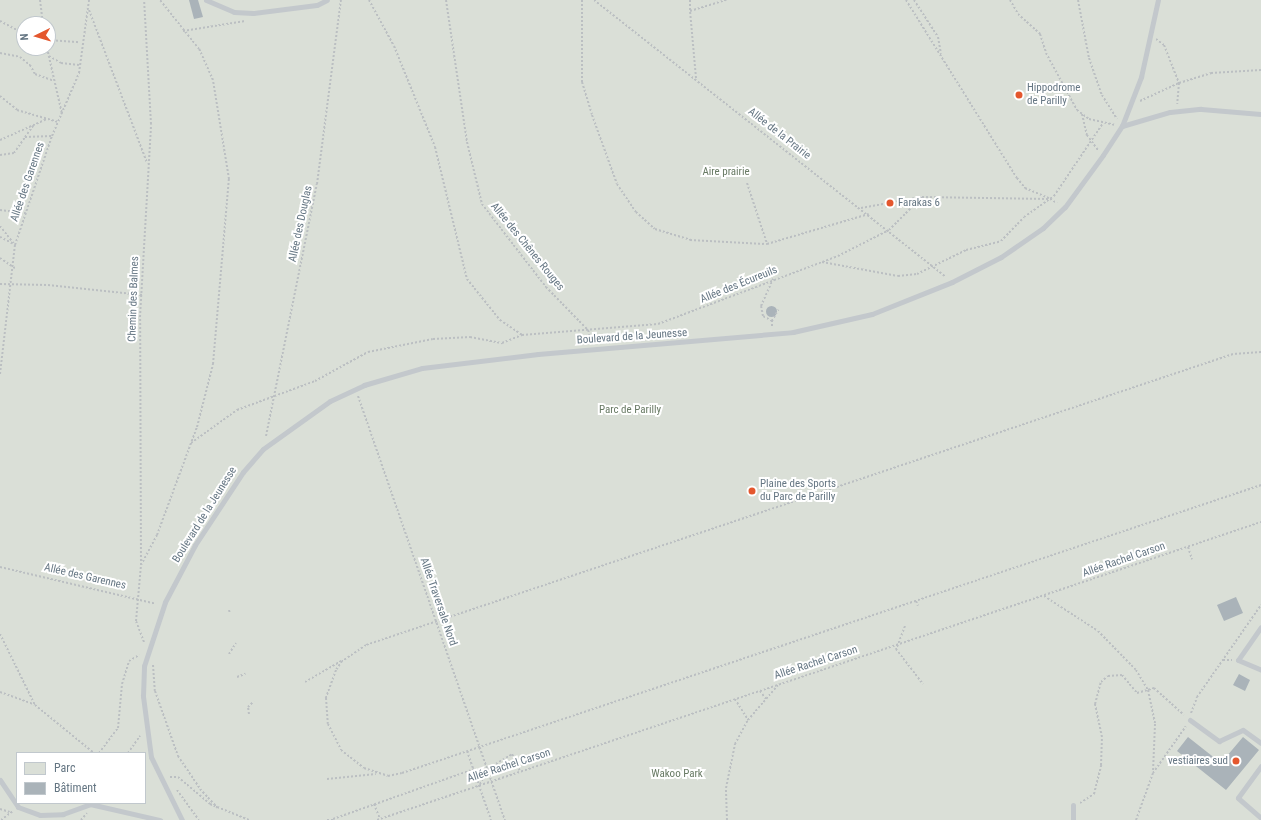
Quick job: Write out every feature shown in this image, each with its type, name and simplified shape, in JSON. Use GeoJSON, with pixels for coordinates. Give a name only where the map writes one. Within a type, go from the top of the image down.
{"type":"FeatureCollection","features":[{"type":"Feature","properties":{"kind":"lane"},"geometry":{"type":"LineString","coordinates":[[206,0],[234,12],[253,13],[327,0]]}},
{"type":"Feature","properties":{"kind":"lane","name":"Boulevard de la Jeunesse"},"geometry":{"type":"LineString","coordinates":[[182,820],[158,776],[146,728],[143,696],[148,648],[164,602],[227,494],[264,449],[306,416],[355,389],[422,368],[595,350],[773,334],[872,314],[952,282],[1001,257],[1065,207],[1103,155],[1122,126],[1129,107],[1152,36],[1158,0]]}},
{"type":"Feature","properties":{"kind":"lane"},"geometry":{"type":"LineString","coordinates":[[1122,126],[1177,111],[1201,109],[1261,114]]}},
{"type":"Feature","properties":{"kind":"lane"},"geometry":{"type":"LineString","coordinates":[[1261,627],[1238,660],[1261,670]]}},
{"type":"Feature","properties":{"kind":"lane"},"geometry":{"type":"LineString","coordinates":[[1190,720],[1219,741],[1243,730],[1261,743]]}},
{"type":"Feature","properties":{"kind":"lane"},"geometry":{"type":"LineString","coordinates":[[1261,766],[1238,798],[1261,818]]}},
{"type":"Feature","properties":{"kind":"lane"},"geometry":{"type":"LineString","coordinates":[[0,780],[18,807],[40,815],[63,814],[90,804],[160,820]]}},
{"type":"Feature","properties":{"kind":"lane"},"geometry":{"type":"LineString","coordinates":[[1073,805],[1073,820]]}},
{"type":"Feature","properties":{"kind":"path"},"geometry":{"type":"LineString","coordinates":[[40,0],[42,16]]}},
{"type":"Feature","properties":{"kind":"path","name":"Allée des Garennes"},"geometry":{"type":"LineString","coordinates":[[0,374],[15,268],[15,245],[52,136],[62,115],[79,65],[80,42],[89,0]]}},
{"type":"Feature","properties":{"kind":"path","name":"Chemin des Balmes"},"geometry":{"type":"LineString","coordinates":[[144,0],[151,124],[142,295],[141,565],[140,599],[136,621],[148,648]]}},
{"type":"Feature","properties":{"kind":"path"},"geometry":{"type":"LineString","coordinates":[[141,565],[157,535],[191,443],[213,364],[229,179],[213,80],[199,49],[183,31],[160,0]]}},
{"type":"Feature","properties":{"kind":"path","name":"Allée des Douglas"},"geometry":{"type":"LineString","coordinates":[[264,449],[317,184],[341,0]]}},
{"type":"Feature","properties":{"kind":"path"},"geometry":{"type":"LineString","coordinates":[[369,0],[394,46],[435,148],[467,279],[500,320],[522,335]]}},
{"type":"Feature","properties":{"kind":"path","name":"Allée des Chênes Rouges"},"geometry":{"type":"LineString","coordinates":[[446,0],[467,142],[482,204],[546,287],[588,330],[595,350]]}},
{"type":"Feature","properties":{"kind":"path"},"geometry":{"type":"LineString","coordinates":[[582,0],[582,82],[608,163],[629,202],[655,229],[690,240],[767,244],[869,214]]}},
{"type":"Feature","properties":{"kind":"path","name":"Allée de la Prairie"},"geometry":{"type":"LineString","coordinates":[[594,0],[869,214],[952,282]]}},
{"type":"Feature","properties":{"kind":"path"},"geometry":{"type":"LineString","coordinates":[[690,0],[696,79]]}},
{"type":"Feature","properties":{"kind":"path"},"geometry":{"type":"LineString","coordinates":[[690,11],[726,0]]}},
{"type":"Feature","properties":{"kind":"path"},"geometry":{"type":"LineString","coordinates":[[906,0],[1017,178],[1025,188],[1065,207]]}},
{"type":"Feature","properties":{"kind":"path"},"geometry":{"type":"LineString","coordinates":[[914,0],[938,37],[941,55]]}},
{"type":"Feature","properties":{"kind":"path"},"geometry":{"type":"LineString","coordinates":[[1010,0],[1018,14],[1040,34],[1056,72],[1082,113],[1091,143],[1103,155]]}},
{"type":"Feature","properties":{"kind":"path"},"geometry":{"type":"LineString","coordinates":[[1078,0],[1089,58],[1102,95],[1122,126]]}},
{"type":"Feature","properties":{"kind":"path"},"geometry":{"type":"LineString","coordinates":[[88,9],[112,64],[148,165]]}},
{"type":"Feature","properties":{"kind":"path"},"geometry":{"type":"LineString","coordinates":[[183,31],[252,20]]}},
{"type":"Feature","properties":{"kind":"path"},"geometry":{"type":"LineString","coordinates":[[0,21],[16,30]]}},
{"type":"Feature","properties":{"kind":"path"},"geometry":{"type":"LineString","coordinates":[[1152,36],[1164,46],[1179,82],[1177,111]]}},
{"type":"Feature","properties":{"kind":"path"},"geometry":{"type":"LineString","coordinates":[[56,40],[80,42]]}},
{"type":"Feature","properties":{"kind":"path"},"geometry":{"type":"LineString","coordinates":[[0,53],[20,57],[30,65],[34,74],[54,81]]}},
{"type":"Feature","properties":{"kind":"path"},"geometry":{"type":"LineString","coordinates":[[49,56],[61,63],[79,65]]}},
{"type":"Feature","properties":{"kind":"path"},"geometry":{"type":"LineString","coordinates":[[49,56],[62,115]]}},
{"type":"Feature","properties":{"kind":"path"},"geometry":{"type":"LineString","coordinates":[[1129,107],[1179,82],[1211,73],[1261,70]]}},
{"type":"Feature","properties":{"kind":"path"},"geometry":{"type":"LineString","coordinates":[[0,96],[17,110],[58,122]]}},
{"type":"Feature","properties":{"kind":"path"},"geometry":{"type":"LineString","coordinates":[[1082,113],[1103,123],[1122,126]]}},
{"type":"Feature","properties":{"kind":"path"},"geometry":{"type":"LineString","coordinates":[[0,140],[48,118]]}},
{"type":"Feature","properties":{"kind":"path"},"geometry":{"type":"LineString","coordinates":[[821,262],[898,276],[917,274],[966,250],[1001,241],[1024,217],[1050,199],[1091,143],[1103,123]]}},
{"type":"Feature","properties":{"kind":"path"},"geometry":{"type":"LineString","coordinates":[[0,154],[14,153],[33,126]]}},
{"type":"Feature","properties":{"kind":"path"},"geometry":{"type":"LineString","coordinates":[[25,136],[52,136]]}},
{"type":"Feature","properties":{"kind":"path"},"geometry":{"type":"LineString","coordinates":[[747,183],[767,244]]}},
{"type":"Feature","properties":{"kind":"path"},"geometry":{"type":"LineString","coordinates":[[861,208],[922,197],[1050,199]]}},
{"type":"Feature","properties":{"kind":"path","name":"Allée des Écureuils"},"geometry":{"type":"LineString","coordinates":[[191,443],[237,410],[273,400],[368,352],[433,339],[470,337],[502,343],[522,335],[658,324],[821,262],[889,230],[922,197]]}},
{"type":"Feature","properties":{"kind":"path"},"geometry":{"type":"LineString","coordinates":[[0,209],[27,213]]}},
{"type":"Feature","properties":{"kind":"path"},"geometry":{"type":"LineString","coordinates":[[0,226],[15,245]]}},
{"type":"Feature","properties":{"kind":"path"},"geometry":{"type":"LineString","coordinates":[[0,236],[15,245]]}},
{"type":"Feature","properties":{"kind":"path"},"geometry":{"type":"LineString","coordinates":[[0,258],[15,268]]}},
{"type":"Feature","properties":{"kind":"path"},"geometry":{"type":"LineString","coordinates":[[772,321],[763,316],[761,306],[773,279]]}},
{"type":"Feature","properties":{"kind":"path"},"geometry":{"type":"LineString","coordinates":[[0,284],[48,285],[142,295]]}},
{"type":"Feature","properties":{"kind":"path"},"geometry":{"type":"LineString","coordinates":[[773,334],[772,321],[778,310]]}},
{"type":"Feature","properties":{"kind":"path"},"geometry":{"type":"LineString","coordinates":[[305,682],[342,661],[366,645],[1233,354],[1261,352]]}},
{"type":"Feature","properties":{"kind":"path","name":"Allée Traversale Nord"},"geometry":{"type":"LineString","coordinates":[[355,389],[504,820]]}},
{"type":"Feature","properties":{"kind":"path"},"geometry":{"type":"LineString","coordinates":[[327,779],[402,773],[1261,485]]}},
{"type":"Feature","properties":{"kind":"path","name":"Allée Rachel Carson"},"geometry":{"type":"LineString","coordinates":[[379,820],[760,691],[779,683],[1044,596],[1261,522]]}},
{"type":"Feature","properties":{"kind":"path"},"geometry":{"type":"LineString","coordinates":[[1188,547],[1192,559]]}},
{"type":"Feature","properties":{"kind":"path","name":"Allée des Garennes"},"geometry":{"type":"LineString","coordinates":[[0,567],[140,599],[158,605],[164,602]]}},
{"type":"Feature","properties":{"kind":"path"},"geometry":{"type":"LineString","coordinates":[[1044,596],[1098,631],[1136,670],[1148,690],[1155,724],[1153,773]]}},
{"type":"Feature","properties":{"kind":"path"},"geometry":{"type":"LineString","coordinates":[[916,601],[918,606]]}},
{"type":"Feature","properties":{"kind":"path"},"geometry":{"type":"LineString","coordinates":[[1136,820],[1153,773],[1190,720],[1197,697],[1261,605]]}},
{"type":"Feature","properties":{"kind":"path"},"geometry":{"type":"LineString","coordinates":[[229,610],[230,614]]}},
{"type":"Feature","properties":{"kind":"path"},"geometry":{"type":"LineString","coordinates":[[905,626],[896,645],[923,684]]}},
{"type":"Feature","properties":{"kind":"path"},"geometry":{"type":"LineString","coordinates":[[0,634],[35,705]]}},
{"type":"Feature","properties":{"kind":"path"},"geometry":{"type":"LineString","coordinates":[[229,654],[236,643]]}},
{"type":"Feature","properties":{"kind":"path"},"geometry":{"type":"LineString","coordinates":[[100,752],[118,728],[129,661],[148,648]]}},
{"type":"Feature","properties":{"kind":"path"},"geometry":{"type":"LineString","coordinates":[[342,661],[326,698],[328,724],[341,750],[377,774]]}},
{"type":"Feature","properties":{"kind":"path"},"geometry":{"type":"LineString","coordinates":[[152,663],[155,691],[178,756],[196,785],[218,808]]}},
{"type":"Feature","properties":{"kind":"path"},"geometry":{"type":"LineString","coordinates":[[237,677],[245,674]]}},
{"type":"Feature","properties":{"kind":"path"},"geometry":{"type":"LineString","coordinates":[[1073,805],[1090,800],[1101,765],[1102,737],[1095,704],[1101,682],[1108,676],[1122,675],[1137,693],[1154,688],[1190,720]]}},
{"type":"Feature","properties":{"kind":"path"},"geometry":{"type":"LineString","coordinates":[[727,820],[729,766],[735,744],[748,720],[779,683]]}},
{"type":"Feature","properties":{"kind":"path"},"geometry":{"type":"LineString","coordinates":[[760,691],[766,699]]}},
{"type":"Feature","properties":{"kind":"path"},"geometry":{"type":"LineString","coordinates":[[0,692],[35,705],[93,752]]}},
{"type":"Feature","properties":{"kind":"path"},"geometry":{"type":"LineString","coordinates":[[735,699],[748,720]]}},
{"type":"Feature","properties":{"kind":"path"},"geometry":{"type":"LineString","coordinates":[[249,714],[248,707],[254,701]]}},
{"type":"Feature","properties":{"kind":"path"},"geometry":{"type":"LineString","coordinates":[[129,752],[146,728]]}},
{"type":"Feature","properties":{"kind":"path"},"geometry":{"type":"LineString","coordinates":[[467,751],[491,820]]}},
{"type":"Feature","properties":{"kind":"path"},"geometry":{"type":"LineString","coordinates":[[479,785],[488,772],[512,754],[520,771]]}},
{"type":"Feature","properties":{"kind":"path"},"geometry":{"type":"LineString","coordinates":[[327,820],[334,819],[474,769]]}},
{"type":"Feature","properties":{"kind":"path"},"geometry":{"type":"LineString","coordinates":[[167,771],[172,781]]}},
{"type":"Feature","properties":{"kind":"path"},"geometry":{"type":"LineString","coordinates":[[170,777],[178,777],[218,808],[249,820]]}},
{"type":"Feature","properties":{"kind":"path"},"geometry":{"type":"LineString","coordinates":[[175,787],[199,820]]}},
{"type":"Feature","properties":{"kind":"path"},"geometry":{"type":"LineString","coordinates":[[374,804],[379,820]]}},
{"type":"Feature","properties":{"kind":"path"},"geometry":{"type":"LineString","coordinates":[[0,820],[18,807]]}},
{"type":"Feature","properties":{"kind":"path"},"geometry":{"type":"LineString","coordinates":[[0,809],[11,812]]}},
{"type":"Feature","properties":{"kind":"green space","name":"Parc de Parilly"},"geometry":{"type":"Polygon","coordinates":[[[0,0],[1261,0],[1261,820],[0,820],[0,0]]]}},
{"type":"Feature","properties":{"kind":"building"},"geometry":{"type":"Polygon","coordinates":[[[189,0],[198,0],[203,17],[194,19],[189,0]]]}},
{"type":"Feature","properties":{"kind":"building"},"geometry":{"type":"Polygon","coordinates":[[[769,306],[773,306],[775,307],[775,315],[769,316],[766,313],[766,309],[769,306]]]}},
{"type":"Feature","properties":{"kind":"building"},"geometry":{"type":"Polygon","coordinates":[[[1236,597],[1243,613],[1224,621],[1217,605],[1236,597]]]}},
{"type":"Feature","properties":{"kind":"building"},"geometry":{"type":"Polygon","coordinates":[[[1239,674],[1250,680],[1245,691],[1233,685],[1239,674]]]}},
{"type":"Feature","properties":{"kind":"building","name":"vestiaires sud"},"geometry":{"type":"Polygon","coordinates":[[[1188,737],[1221,763],[1243,737],[1259,750],[1226,790],[1177,751],[1188,737]]]}},
{"type":"Feature","properties":{"kind":"place","name":"Hippodrome de Parilly"},"geometry":{"type":"Point","coordinates":[1019,95]}},
{"type":"Feature","properties":{"kind":"place","name":"Farakas 6"},"geometry":{"type":"Point","coordinates":[890,203]}},
{"type":"Feature","properties":{"kind":"place","name":"Plaine des Sports du Parc de Parilly"},"geometry":{"type":"Point","coordinates":[752,491]}},
{"type":"Feature","properties":{"kind":"place","name":"vestiaires sud"},"geometry":{"type":"Point","coordinates":[1236,761]}},
{"type":"Feature","properties":{"kind":"park label","name":"Aire prairie"},"geometry":{"type":"Point","coordinates":[726,172]}},
{"type":"Feature","properties":{"kind":"park label","name":"Wakoo Park"},"geometry":{"type":"Point","coordinates":[677,774]}}]}
